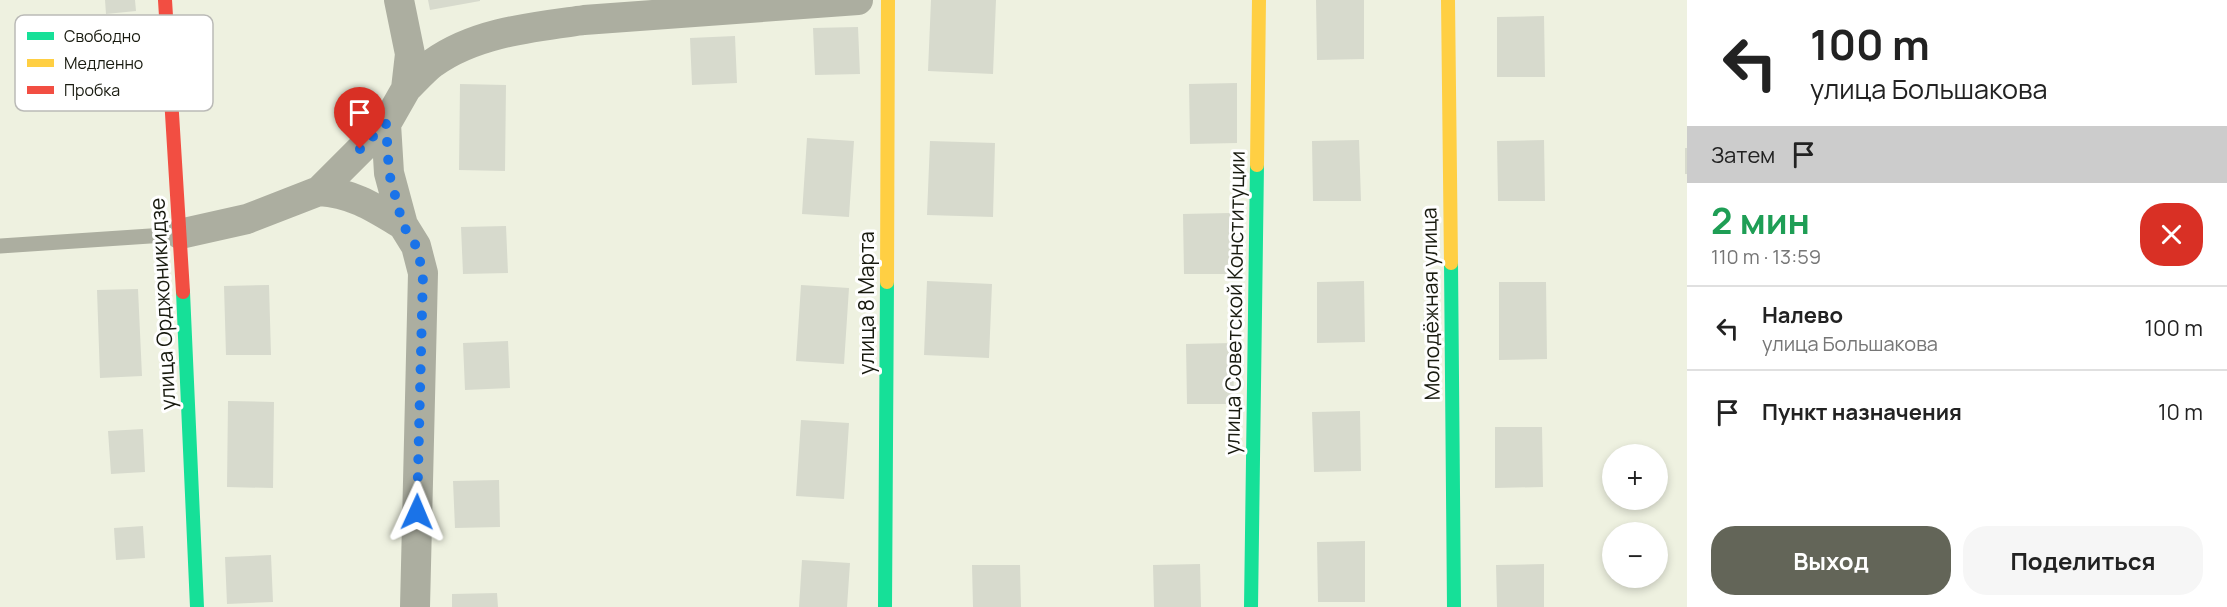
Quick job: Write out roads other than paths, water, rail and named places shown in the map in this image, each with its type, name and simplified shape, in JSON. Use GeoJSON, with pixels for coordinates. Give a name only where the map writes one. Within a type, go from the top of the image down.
{"type":"FeatureCollection","features":[{"type":"Feature","properties":{"kind":"street","name":"улица Орджоникидзе"},"geometry":{"type":"LineString","coordinates":[[165,0],[166,15]]}},
{"type":"Feature","properties":{"kind":"street"},"geometry":{"type":"LineString","coordinates":[[399,0],[410,54],[406,89]]}},
{"type":"Feature","properties":{"kind":"street"},"geometry":{"type":"LineString","coordinates":[[180,234],[247,219],[319,190],[386,124],[406,89],[433,63],[462,47],[498,34],[542,25],[584,20],[858,0]]}},
{"type":"Feature","properties":{"kind":"street","name":"улица 8 Марта"},"geometry":{"type":"LineString","coordinates":[[885,607],[888,0]]}},
{"type":"Feature","properties":{"kind":"street","name":"улица Советской Конституции"},"geometry":{"type":"LineString","coordinates":[[1251,607],[1259,0]]}},
{"type":"Feature","properties":{"kind":"street","name":"Молодёжная улица"},"geometry":{"type":"LineString","coordinates":[[1448,0],[1454,607]]}},
{"type":"Feature","properties":{"kind":"street","name":"улица Орджоникидзе"},"geometry":{"type":"LineString","coordinates":[[172,111],[197,607]]}},
{"type":"Feature","properties":{"kind":"street"},"geometry":{"type":"LineString","coordinates":[[386,124],[389,173],[403,225],[416,246],[423,273],[415,607]]}},
{"type":"Feature","properties":{"kind":"street"},"geometry":{"type":"LineString","coordinates":[[319,190],[347,195],[403,225]]}},
{"type":"Feature","properties":{"kind":"lane"},"geometry":{"type":"LineString","coordinates":[[0,246],[180,234]]}}]}
